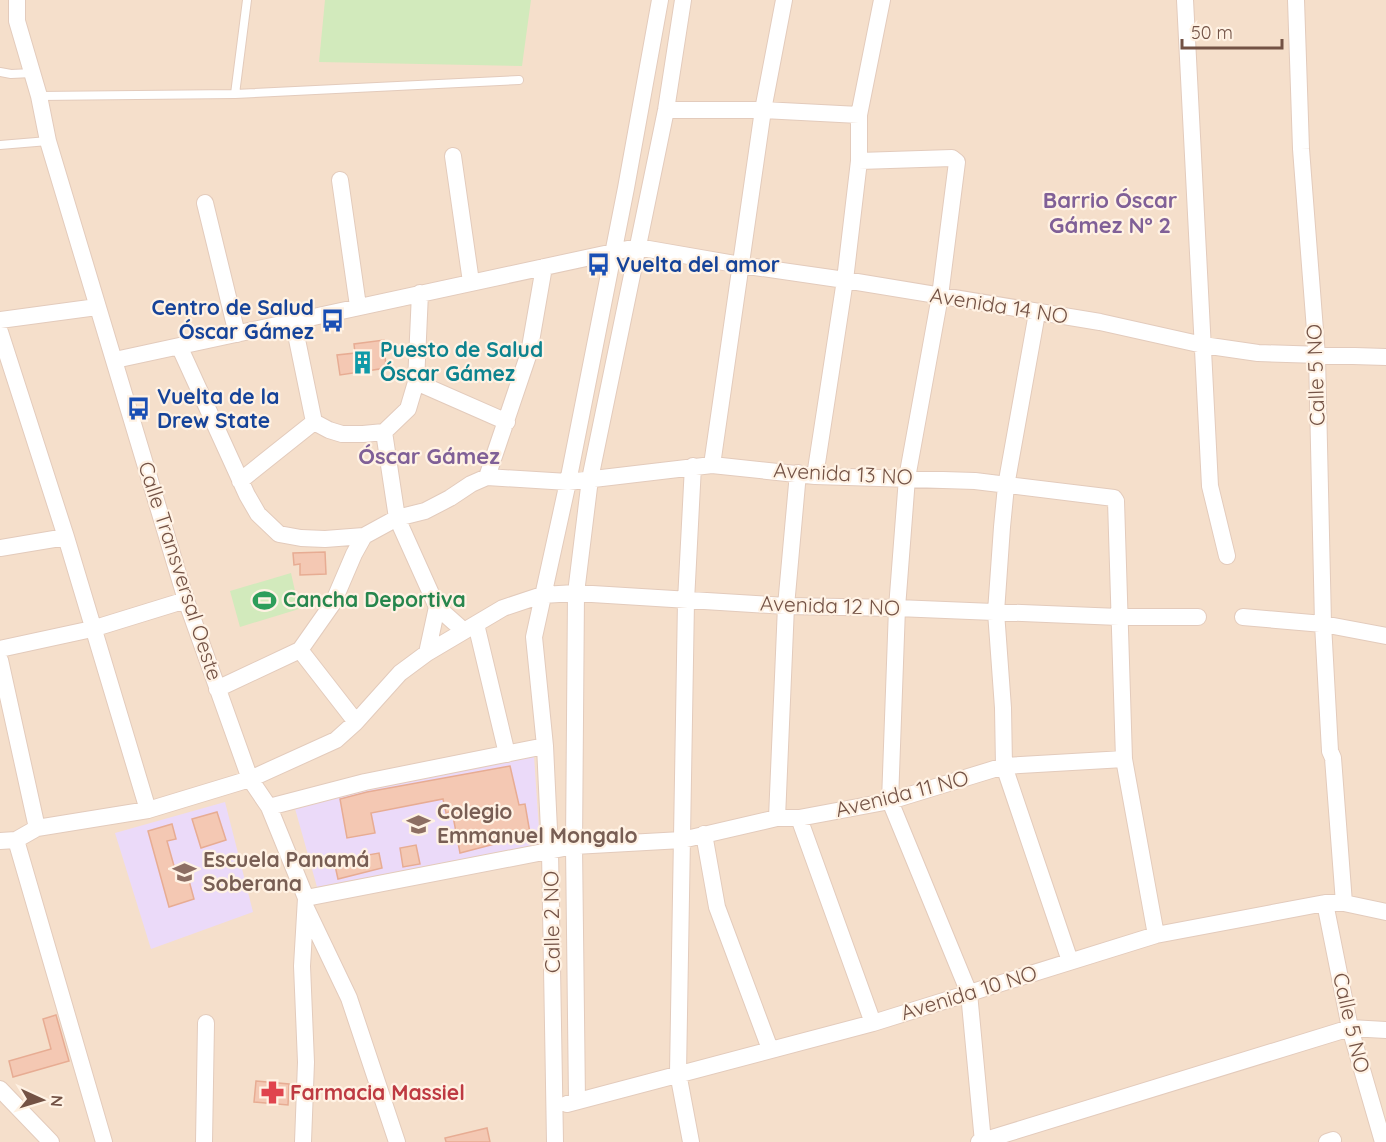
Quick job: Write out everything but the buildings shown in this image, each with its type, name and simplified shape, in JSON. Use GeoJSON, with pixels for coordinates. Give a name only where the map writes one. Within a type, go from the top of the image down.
{"type":"FeatureCollection","features":[{"type":"Feature","properties":{"kind":"street","name":"Calle Transversal Oeste"},"geometry":{"type":"LineString","coordinates":[[17,0],[17,21],[39,96],[48,141],[186,600],[250,779],[269,807],[306,903],[302,966],[306,1062],[303,1142]]}},
{"type":"Feature","properties":{"kind":"street","name":"Calle 2 NO"},"geometry":{"type":"LineString","coordinates":[[555,1142],[550,851],[545,746],[534,638],[568,482],[660,0]]}},
{"type":"Feature","properties":{"kind":"street"},"geometry":{"type":"LineString","coordinates":[[577,1101],[574,846],[576,593],[590,479],[666,110],[683,0]]}},
{"type":"Feature","properties":{"kind":"street"},"geometry":{"type":"LineString","coordinates":[[712,465],[763,110],[784,0]]}},
{"type":"Feature","properties":{"kind":"street"},"geometry":{"type":"LineString","coordinates":[[777,818],[786,606],[807,474],[845,280],[859,161],[859,115],[882,0]]}},
{"type":"Feature","properties":{"kind":"street"},"geometry":{"type":"LineString","coordinates":[[1185,0],[1210,486],[1227,556]]}},
{"type":"Feature","properties":{"kind":"street","name":"Calle 5 NO"},"geometry":{"type":"LineString","coordinates":[[1296,0],[1301,149],[1317,356],[1323,624],[1330,751],[1333,758],[1344,903]]}},
{"type":"Feature","properties":{"kind":"street"},"geometry":{"type":"LineString","coordinates":[[666,110],[763,110],[859,115]]}},
{"type":"Feature","properties":{"kind":"street"},"geometry":{"type":"LineString","coordinates":[[453,156],[471,282]]}},
{"type":"Feature","properties":{"kind":"street"},"geometry":{"type":"LineString","coordinates":[[859,161],[955,159],[957,162],[940,296],[907,477],[897,608],[890,801],[969,993],[981,1142],[1350,1028],[1386,1030]]}},
{"type":"Feature","properties":{"kind":"street"},"geometry":{"type":"LineString","coordinates":[[340,180],[358,306]]}},
{"type":"Feature","properties":{"kind":"street"},"geometry":{"type":"LineString","coordinates":[[205,203],[237,334]]}},
{"type":"Feature","properties":{"kind":"street","name":"Avenida 14 NO"},"geometry":{"type":"LineString","coordinates":[[115,360],[180,348],[293,320],[637,247],[1100,322],[1203,345],[1258,353],[1386,357]]}},
{"type":"Feature","properties":{"kind":"street"},"geometry":{"type":"LineString","coordinates":[[180,348],[240,482],[258,514],[279,534],[325,539],[364,536],[397,518],[425,511],[487,477],[529,353],[544,267]]}},
{"type":"Feature","properties":{"kind":"street"},"geometry":{"type":"LineString","coordinates":[[314,422],[342,434],[384,432],[408,409],[416,382],[420,293]]}},
{"type":"Feature","properties":{"kind":"street"},"geometry":{"type":"LineString","coordinates":[[0,320],[97,307]]}},
{"type":"Feature","properties":{"kind":"street"},"geometry":{"type":"LineString","coordinates":[[1037,313],[1006,486],[996,612],[1003,708],[1004,766],[1070,961]]}},
{"type":"Feature","properties":{"kind":"street"},"geometry":{"type":"LineString","coordinates":[[293,320],[314,422]]}},
{"type":"Feature","properties":{"kind":"street"},"geometry":{"type":"LineString","coordinates":[[0,332],[66,537],[148,810]]}},
{"type":"Feature","properties":{"kind":"street"},"geometry":{"type":"LineString","coordinates":[[416,382],[507,422]]}},
{"type":"Feature","properties":{"kind":"street"},"geometry":{"type":"LineString","coordinates":[[240,482],[314,422]]}},
{"type":"Feature","properties":{"kind":"street"},"geometry":{"type":"LineString","coordinates":[[384,432],[397,518],[437,607],[470,628],[507,754]]}},
{"type":"Feature","properties":{"kind":"street","name":"Avenida 13 NO"},"geometry":{"type":"LineString","coordinates":[[487,477],[568,482],[712,465],[807,474],[975,480],[1006,486],[1110,497],[1116,501],[1119,617]]}},
{"type":"Feature","properties":{"kind":"street"},"geometry":{"type":"LineString","coordinates":[[691,1142],[678,1073],[686,601],[693,466]]}},
{"type":"Feature","properties":{"kind":"street"},"geometry":{"type":"LineString","coordinates":[[218,689],[300,650],[333,603],[364,536]]}},
{"type":"Feature","properties":{"kind":"street"},"geometry":{"type":"LineString","coordinates":[[0,548],[66,537]]}},
{"type":"Feature","properties":{"kind":"street","name":"Avenida 12 NO"},"geometry":{"type":"LineString","coordinates":[[37,828],[148,810],[250,779],[336,740],[356,722],[400,673],[427,653],[503,608],[542,595],[576,593],[786,606],[1119,617],[1198,617]]}},
{"type":"Feature","properties":{"kind":"street"},"geometry":{"type":"LineString","coordinates":[[0,649],[92,629],[186,600]]}},
{"type":"Feature","properties":{"kind":"street"},"geometry":{"type":"LineString","coordinates":[[427,653],[437,607]]}},
{"type":"Feature","properties":{"kind":"street"},"geometry":{"type":"LineString","coordinates":[[1119,617],[1124,759],[1156,935]]}},
{"type":"Feature","properties":{"kind":"street"},"geometry":{"type":"LineString","coordinates":[[1244,617],[1323,624],[1386,636]]}},
{"type":"Feature","properties":{"kind":"street"},"geometry":{"type":"LineString","coordinates":[[300,650],[356,722]]}},
{"type":"Feature","properties":{"kind":"street"},"geometry":{"type":"LineString","coordinates":[[0,660],[37,828],[8,841],[104,1142]]}},
{"type":"Feature","properties":{"kind":"street"},"geometry":{"type":"LineString","coordinates":[[269,807],[365,782],[545,746]]}},
{"type":"Feature","properties":{"kind":"street","name":"Avenida 11 NO"},"geometry":{"type":"LineString","coordinates":[[306,903],[574,846],[681,840],[777,818],[799,818],[890,801],[1004,766],[1124,759]]}},
{"type":"Feature","properties":{"kind":"street"},"geometry":{"type":"LineString","coordinates":[[799,818],[873,1023]]}},
{"type":"Feature","properties":{"kind":"street"},"geometry":{"type":"LineString","coordinates":[[704,834],[717,907],[770,1049]]}},
{"type":"Feature","properties":{"kind":"street"},"geometry":{"type":"LineString","coordinates":[[306,903],[349,998],[397,1142]]}},
{"type":"Feature","properties":{"kind":"street","name":"Calle 5 NO"},"geometry":{"type":"LineString","coordinates":[[1325,903],[1350,1028],[1383,1142]]}},
{"type":"Feature","properties":{"kind":"street","name":"Avenida 10 NO"},"geometry":{"type":"LineString","coordinates":[[555,1108],[678,1073],[873,1023],[1156,935],[1325,903],[1344,903],[1386,912]]}},
{"type":"Feature","properties":{"kind":"street"},"geometry":{"type":"LineString","coordinates":[[204,1142],[206,1023]]}},
{"type":"Feature","properties":{"kind":"street"},"geometry":{"type":"LineString","coordinates":[[0,1089],[51,1142]]}},
{"type":"Feature","properties":{"kind":"lane"},"geometry":{"type":"LineString","coordinates":[[235,94],[247,0]]}},
{"type":"Feature","properties":{"kind":"lane"},"geometry":{"type":"LineString","coordinates":[[0,72],[11,74],[32,72]]}},
{"type":"Feature","properties":{"kind":"lane"},"geometry":{"type":"LineString","coordinates":[[39,96],[235,94],[519,80]]}},
{"type":"Feature","properties":{"kind":"lane"},"geometry":{"type":"LineString","coordinates":[[0,145],[48,141]]}},
{"type":"Feature","properties":{"kind":"shaded area"},"geometry":{"type":"Polygon","coordinates":[[[0,0],[1386,0],[1386,1142],[0,1142],[0,0]]]}},
{"type":"Feature","properties":{"kind":"shaded area","name":"Colegio Emmanuel Mongalo"},"geometry":{"type":"Polygon","coordinates":[[[534,756],[540,844],[317,887],[294,805],[391,783],[534,756]]]}},
{"type":"Feature","properties":{"kind":"shaded area","name":"Escuela Panamá Soberana"},"geometry":{"type":"Polygon","coordinates":[[[225,802],[253,912],[151,949],[115,833],[225,802]]]}},
{"type":"Feature","properties":{"kind":"green space"},"geometry":{"type":"Polygon","coordinates":[[[325,0],[531,0],[522,66],[319,62],[325,0]]]}},
{"type":"Feature","properties":{"kind":"green space","name":"Cancha Deportiva"},"geometry":{"type":"Polygon","coordinates":[[[291,573],[299,609],[240,627],[230,591],[291,573]]]}},
{"type":"Feature","properties":{"kind":"place","name":"Vuelta del amor"},"geometry":{"type":"Point","coordinates":[598,265]}},
{"type":"Feature","properties":{"kind":"place","name":"Centro de Salud Óscar Gámez"},"geometry":{"type":"Point","coordinates":[332,320]}},
{"type":"Feature","properties":{"kind":"place","name":"Puesto de Salud Óscar Gámez"},"geometry":{"type":"Point","coordinates":[362,362]}},
{"type":"Feature","properties":{"kind":"place","name":"Vuelta de la Drew State"},"geometry":{"type":"Point","coordinates":[139,409]}},
{"type":"Feature","properties":{"kind":"place","name":"Cancha Deportiva"},"geometry":{"type":"Point","coordinates":[265,600]}},
{"type":"Feature","properties":{"kind":"place","name":"Colegio Emmanuel Mongalo"},"geometry":{"type":"Point","coordinates":[419,824]}},
{"type":"Feature","properties":{"kind":"place","name":"Escuela Panamá Soberana"},"geometry":{"type":"Point","coordinates":[185,872]}},
{"type":"Feature","properties":{"kind":"place","name":"Farmacia Massiel"},"geometry":{"type":"Point","coordinates":[272,1093]}},
{"type":"Feature","properties":{"kind":"district","name":"Barrio Óscar Gámez Nº 2"},"geometry":{"type":"Point","coordinates":[1110,212]}},
{"type":"Feature","properties":{"kind":"district","name":"Óscar Gámez"},"geometry":{"type":"Point","coordinates":[429,456]}}]}
